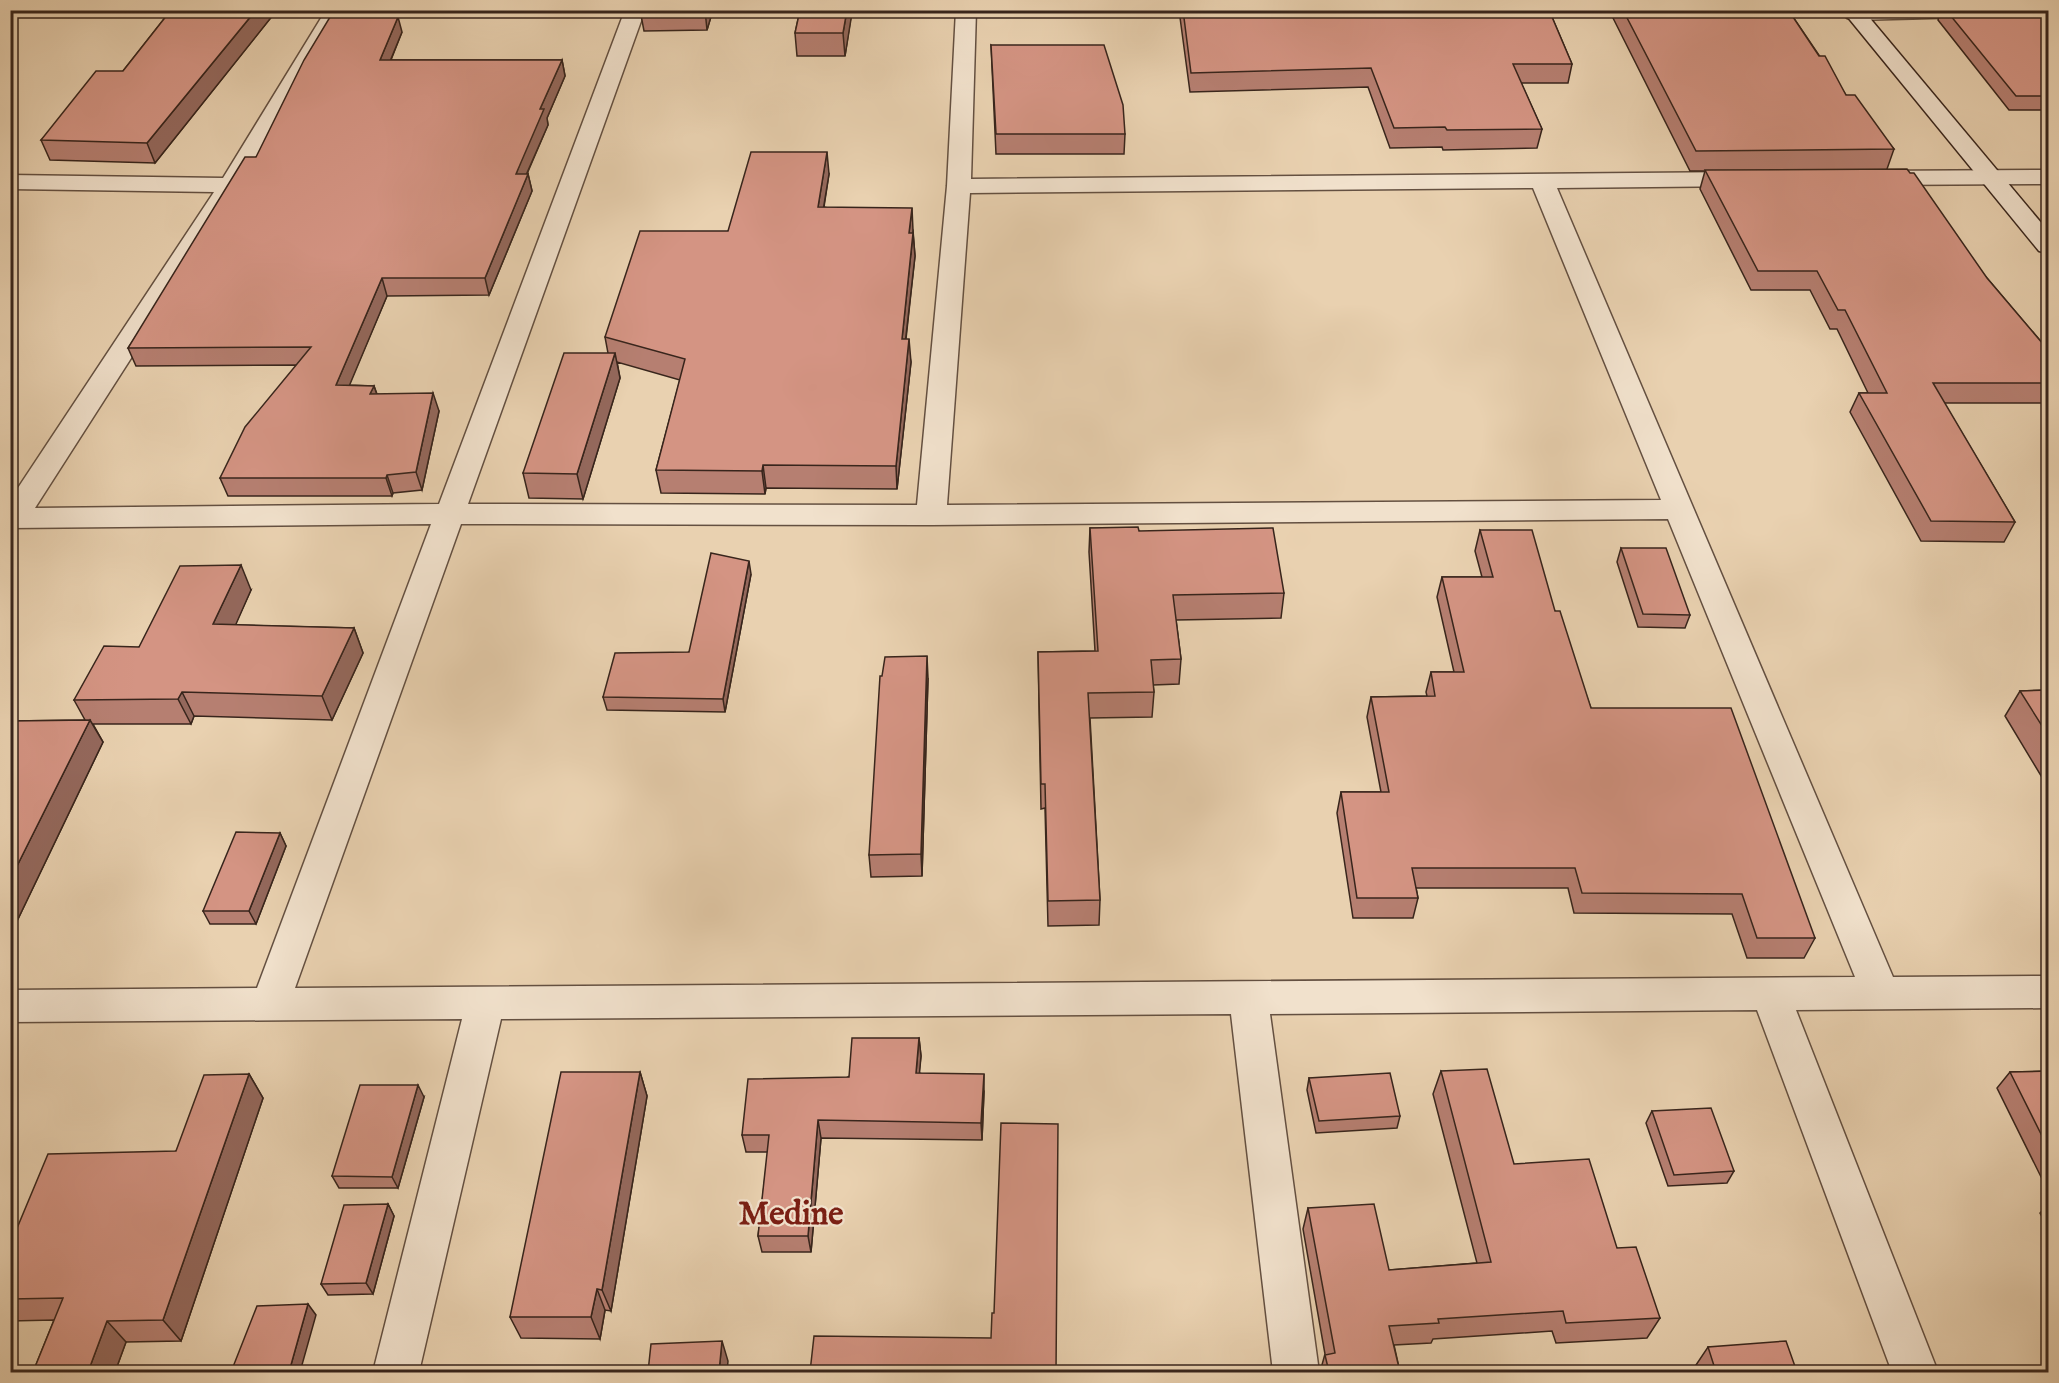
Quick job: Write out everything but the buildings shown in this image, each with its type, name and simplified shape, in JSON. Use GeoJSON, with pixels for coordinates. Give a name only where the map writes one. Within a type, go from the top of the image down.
{"type":"FeatureCollection","features":[{"type":"Feature","properties":{"kind":"street"},"geometry":{"type":"LineString","coordinates":[[12,518],[230,185],[336,10]]}},
{"type":"Feature","properties":{"kind":"street"},"geometry":{"type":"LineString","coordinates":[[270,1004],[635,10]]}},
{"type":"Feature","properties":{"kind":"street"},"geometry":{"type":"LineString","coordinates":[[932,515],[959,186],[966,10]]}},
{"type":"Feature","properties":{"kind":"street"},"geometry":{"type":"LineString","coordinates":[[1853,12],[2009,10]]}},
{"type":"Feature","properties":{"kind":"street"},"geometry":{"type":"LineString","coordinates":[[1853,12],[2049,246]]}},
{"type":"Feature","properties":{"kind":"street"},"geometry":{"type":"LineString","coordinates":[[1851,178],[2049,177]]}},
{"type":"Feature","properties":{"kind":"street"},"geometry":{"type":"LineString","coordinates":[[959,186],[1768,178]]}},
{"type":"Feature","properties":{"kind":"street"},"geometry":{"type":"LineString","coordinates":[[1542,180],[1881,993]]}},
{"type":"Feature","properties":{"kind":"street"},"geometry":{"type":"LineString","coordinates":[[10,182],[230,185]]}},
{"type":"Feature","properties":{"kind":"street"},"geometry":{"type":"LineString","coordinates":[[12,518],[450,514],[932,515],[1681,509]]}},
{"type":"Feature","properties":{"kind":"street"},"geometry":{"type":"LineString","coordinates":[[14,1013],[270,1004],[2049,992]]}},
{"type":"Feature","properties":{"kind":"street"},"geometry":{"type":"LineString","coordinates":[[1770,994],[1915,1372]]}},
{"type":"Feature","properties":{"kind":"street"},"geometry":{"type":"LineString","coordinates":[[1248,997],[1296,1372]]}},
{"type":"Feature","properties":{"kind":"street"},"geometry":{"type":"LineString","coordinates":[[396,1372],[485,1004]]}},
{"type":"Feature","properties":{"kind":"district","name":"Medine"},"geometry":{"type":"Point","coordinates":[791,1212]}}]}
